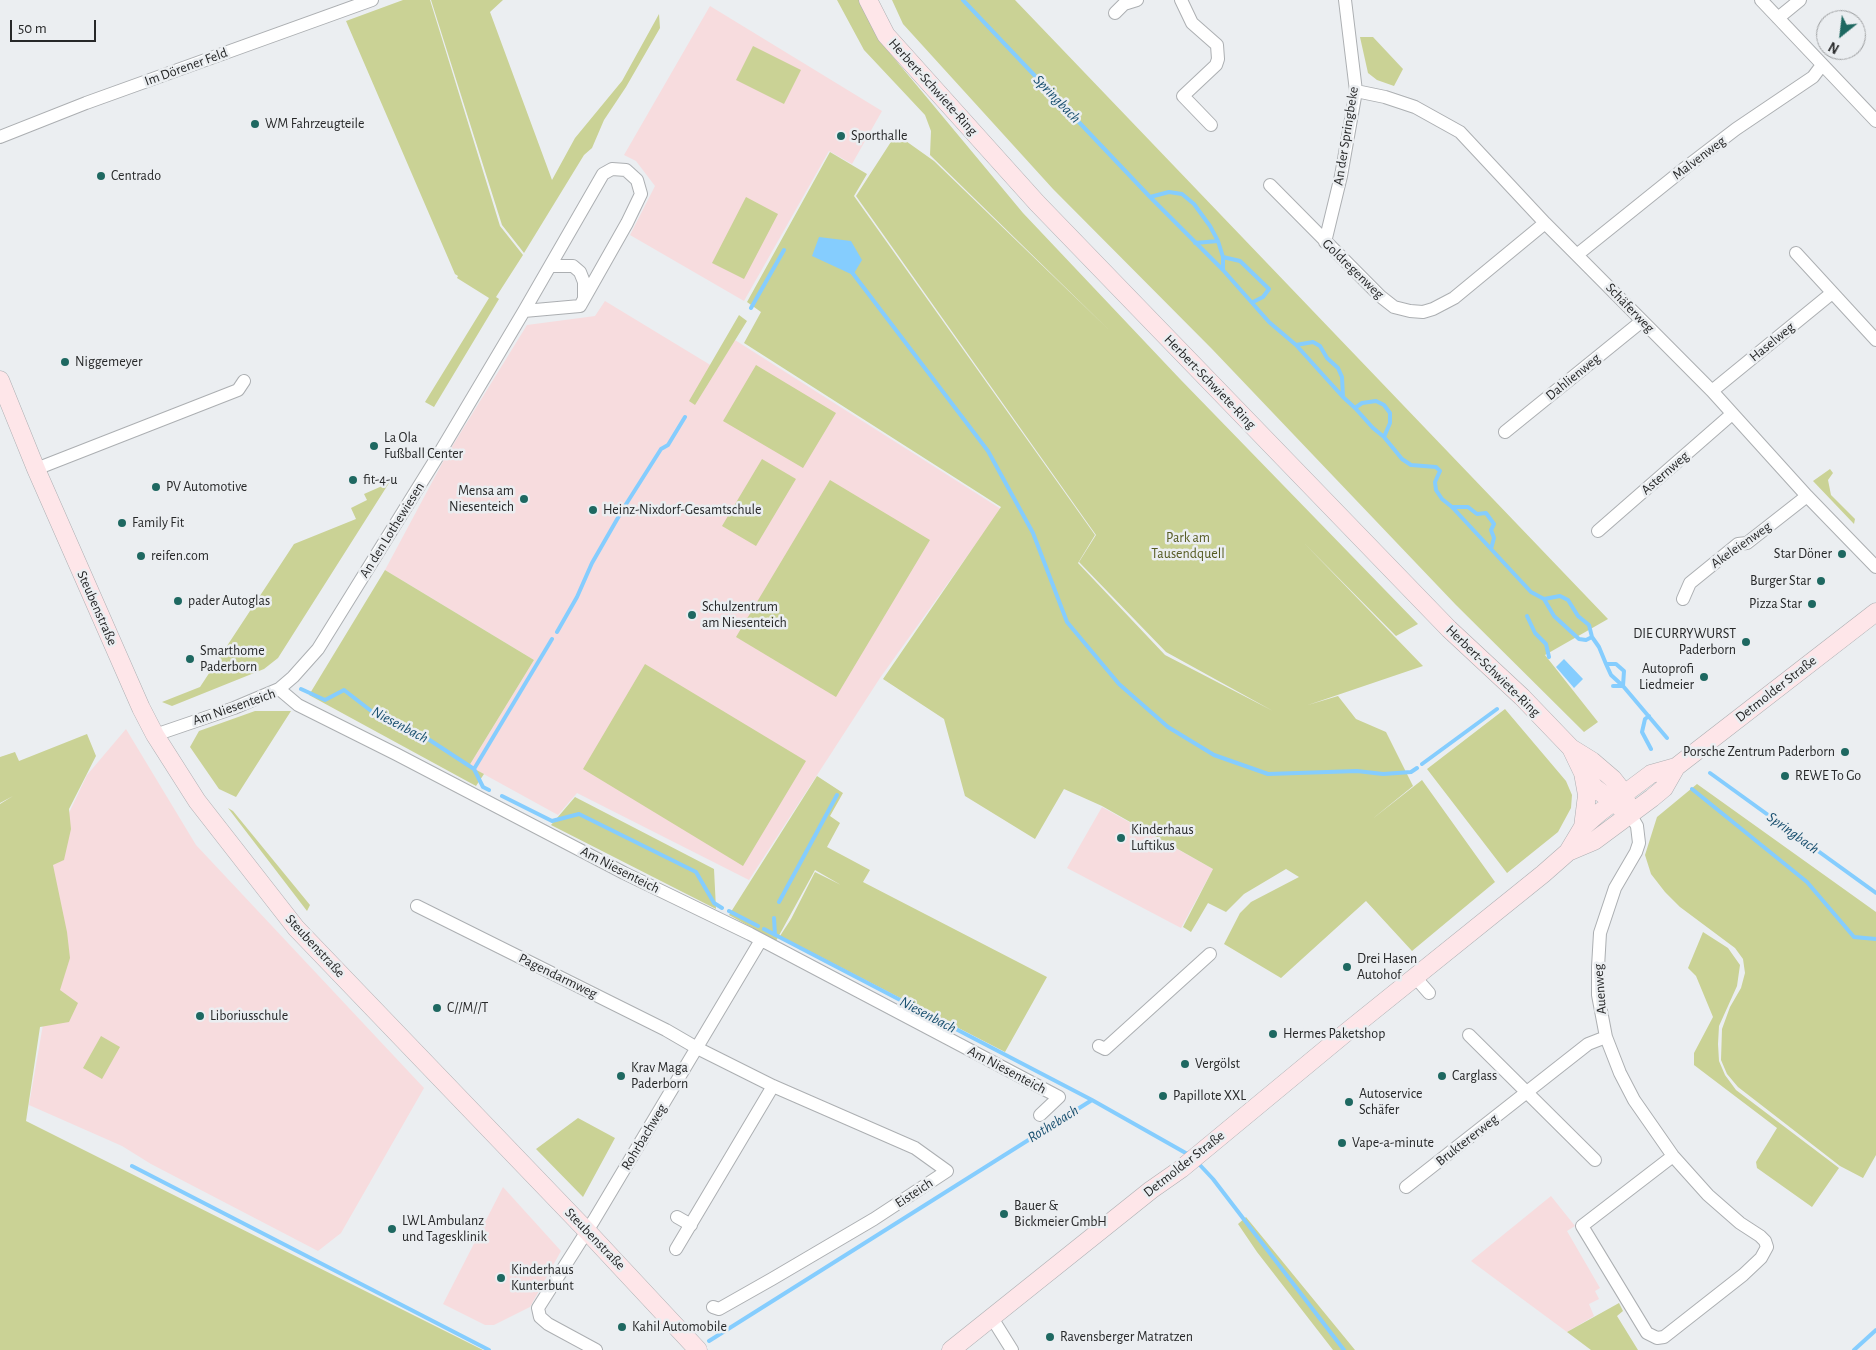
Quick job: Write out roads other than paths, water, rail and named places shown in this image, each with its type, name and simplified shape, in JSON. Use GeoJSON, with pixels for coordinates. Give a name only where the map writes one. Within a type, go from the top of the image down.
{"type":"FeatureCollection","features":[{"type":"Feature","properties":{"kind":"main road","name":"Herbert-Schwiete-Ring"},"geometry":{"type":"LineString","coordinates":[[868,0],[886,35],[1037,203],[1442,622],[1522,697],[1571,748],[1592,761],[1613,779],[1619,798],[1630,814]]}},
{"type":"Feature","properties":{"kind":"main road","name":"Steubenstraße"},"geometry":{"type":"LineString","coordinates":[[0,380],[36,469],[155,735],[197,801],[296,928],[587,1231],[698,1350]]}},
{"type":"Feature","properties":{"kind":"main road","name":"Detmolder Straße"},"geometry":{"type":"LineString","coordinates":[[951,1350],[1151,1190],[1194,1158],[1543,874],[1568,852],[1583,827],[1619,798],[1651,774],[1676,767],[1876,612]]}},
{"type":"Feature","properties":{"kind":"main road","name":"Herbert-Schwiete-Ring"},"geometry":{"type":"LineString","coordinates":[[1571,748],[1583,773],[1599,792],[1619,798]]}},
{"type":"Feature","properties":{"kind":"main road","name":"Detmolder Straße"},"geometry":{"type":"LineString","coordinates":[[1568,852],[1594,841],[1664,788],[1676,767]]}},
{"type":"Feature","properties":{"kind":"main road"},"geometry":{"type":"LineString","coordinates":[[1583,773],[1587,795],[1583,827]]}},
{"type":"Feature","properties":{"kind":"street","name":"Im Dörener Feld"},"geometry":{"type":"LineString","coordinates":[[0,137],[86,103],[372,0]]}},
{"type":"Feature","properties":{"kind":"street"},"geometry":{"type":"LineString","coordinates":[[1115,13],[1124,4],[1137,0]]}},
{"type":"Feature","properties":{"kind":"street"},"geometry":{"type":"LineString","coordinates":[[1181,0],[1192,23],[1217,45],[1218,59],[1216,65],[1179,91],[1211,125]]}},
{"type":"Feature","properties":{"kind":"street","name":"An der Springbeke"},"geometry":{"type":"LineString","coordinates":[[1325,242],[1341,176],[1356,91],[1345,0]]}},
{"type":"Feature","properties":{"kind":"street"},"geometry":{"type":"LineString","coordinates":[[1761,0],[1876,121]]}},
{"type":"Feature","properties":{"kind":"street"},"geometry":{"type":"LineString","coordinates":[[1778,18],[1800,0]]}},
{"type":"Feature","properties":{"kind":"street","name":"Malvenweg"},"geometry":{"type":"LineString","coordinates":[[1578,254],[1736,129],[1813,77],[1822,66]]}},
{"type":"Feature","properties":{"kind":"street","name":"Schäferweg"},"geometry":{"type":"LineString","coordinates":[[1356,91],[1385,97],[1415,107],[1460,132],[1545,222],[1712,391],[1807,496],[1876,567]]}},
{"type":"Feature","properties":{"kind":"street","name":"An den Lothewiesen"},"geometry":{"type":"LineString","coordinates":[[279,689],[318,650],[524,311],[603,174],[612,169],[626,170],[637,180],[641,194],[628,223],[584,299]]}},
{"type":"Feature","properties":{"kind":"street","name":"Goldregenweg"},"geometry":{"type":"LineString","coordinates":[[1270,185],[1325,242],[1394,307],[1410,311],[1423,312],[1441,306],[1454,298],[1545,222]]}},
{"type":"Feature","properties":{"kind":"street"},"geometry":{"type":"LineString","coordinates":[[1796,253],[1876,340]]}},
{"type":"Feature","properties":{"kind":"street"},"geometry":{"type":"LineString","coordinates":[[524,311],[580,306],[584,299],[585,289],[580,272],[573,266],[550,266]]}},
{"type":"Feature","properties":{"kind":"street","name":"Haselweg"},"geometry":{"type":"LineString","coordinates":[[1712,391],[1832,293]]}},
{"type":"Feature","properties":{"kind":"street","name":"Dahlienweg"},"geometry":{"type":"LineString","coordinates":[[1505,432],[1642,321]]}},
{"type":"Feature","properties":{"kind":"street"},"geometry":{"type":"LineString","coordinates":[[36,469],[238,390],[244,381]]}},
{"type":"Feature","properties":{"kind":"street","name":"Asternweg"},"geometry":{"type":"LineString","coordinates":[[1598,531],[1732,414]]}},
{"type":"Feature","properties":{"kind":"street","name":"Akeleienweg"},"geometry":{"type":"LineString","coordinates":[[1683,599],[1690,583],[1738,544],[1747,543],[1807,496]]}},
{"type":"Feature","properties":{"kind":"street","name":"Am Niesenteich"},"geometry":{"type":"LineString","coordinates":[[155,735],[234,708],[279,689],[298,705],[624,873],[761,940],[1059,1097],[1040,1115]]}},
{"type":"Feature","properties":{"kind":"street","name":"Auenweg"},"geometry":{"type":"LineString","coordinates":[[1630,814],[1637,826],[1639,843],[1616,888],[1600,933],[1598,989],[1606,1037],[1620,1073],[1634,1100],[1673,1156],[1708,1195],[1740,1223],[1760,1236],[1765,1241],[1766,1247],[1761,1258],[1743,1275],[1664,1337],[1653,1337],[1647,1333],[1582,1226],[1673,1156]]}},
{"type":"Feature","properties":{"kind":"street","name":"Pagendarmweg"},"geometry":{"type":"LineString","coordinates":[[417,906],[666,1030],[697,1048]]}},
{"type":"Feature","properties":{"kind":"street","name":"Rohrbachweg"},"geometry":{"type":"LineString","coordinates":[[596,1350],[548,1324],[540,1317],[538,1308],[587,1231],[761,940]]}},
{"type":"Feature","properties":{"kind":"street"},"geometry":{"type":"LineString","coordinates":[[1099,1046],[1105,1049],[1210,954]]}},
{"type":"Feature","properties":{"kind":"street"},"geometry":{"type":"LineString","coordinates":[[1415,977],[1429,993]]}},
{"type":"Feature","properties":{"kind":"street"},"geometry":{"type":"LineString","coordinates":[[1469,1035],[1595,1160]]}},
{"type":"Feature","properties":{"kind":"street","name":"Bruktererweg"},"geometry":{"type":"LineString","coordinates":[[1406,1187],[1588,1044],[1606,1037]]}},
{"type":"Feature","properties":{"kind":"street","name":"Eisteich"},"geometry":{"type":"LineString","coordinates":[[697,1048],[773,1086],[915,1148],[947,1171],[874,1219],[772,1279],[719,1309],[713,1307]]}},
{"type":"Feature","properties":{"kind":"street"},"geometry":{"type":"LineString","coordinates":[[676,1249],[773,1086]]}},
{"type":"Feature","properties":{"kind":"street"},"geometry":{"type":"LineString","coordinates":[[677,1217],[691,1225]]}},
{"type":"Feature","properties":{"kind":"street"},"geometry":{"type":"LineString","coordinates":[[992,1318],[1012,1350]]}},
{"type":"Feature","properties":{"kind":"water"},"geometry":{"type":"Polygon","coordinates":[[[819,237],[851,241],[862,260],[853,275],[812,256],[819,237]]]}},
{"type":"Feature","properties":{"kind":"water"},"geometry":{"type":"Polygon","coordinates":[[[1564,659],[1583,679],[1574,688],[1556,667],[1564,659]]]}},
{"type":"Feature","properties":{"kind":"waterway","name":"Springbach"},"geometry":{"type":"LineString","coordinates":[[963,0],[1150,197],[1169,192],[1182,194],[1194,204],[1218,241],[1223,257],[1223,270]]}},
{"type":"Feature","properties":{"kind":"waterway","name":"Springbach"},"geometry":{"type":"LineString","coordinates":[[1150,197],[1223,270],[1269,322],[1296,345],[1313,342],[1320,346],[1327,358],[1338,368],[1342,377],[1343,397],[1384,437],[1402,459],[1411,465],[1436,467],[1440,471],[1435,482],[1436,490],[1442,499],[1452,507],[1531,592],[1544,599],[1560,596],[1568,600],[1578,616],[1589,625],[1592,637],[1599,647],[1606,664],[1616,664],[1624,671],[1623,686],[1667,738]]}},
{"type":"Feature","properties":{"kind":"waterway"},"geometry":{"type":"LineString","coordinates":[[1195,243],[1218,241]]}},
{"type":"Feature","properties":{"kind":"waterway"},"geometry":{"type":"LineString","coordinates":[[751,308],[784,250]]}},
{"type":"Feature","properties":{"kind":"waterway"},"geometry":{"type":"LineString","coordinates":[[1223,257],[1240,261],[1269,289],[1263,297],[1253,302]]}},
{"type":"Feature","properties":{"kind":"waterway"},"geometry":{"type":"LineString","coordinates":[[851,271],[988,451],[1033,533],[1067,622],[1119,684],[1168,727],[1214,755],[1268,774],[1357,771],[1383,774],[1411,772],[1417,768]]}},
{"type":"Feature","properties":{"kind":"waterway","name":"Springbach"},"geometry":{"type":"LineString","coordinates":[[1296,345],[1343,397]]}},
{"type":"Feature","properties":{"kind":"waterway","name":"Springbach"},"geometry":{"type":"LineString","coordinates":[[1355,408],[1362,403],[1376,401],[1384,405],[1390,413],[1390,423],[1384,437]]}},
{"type":"Feature","properties":{"kind":"waterway"},"geometry":{"type":"LineString","coordinates":[[557,632],[577,597],[592,563],[623,509],[661,449],[668,445],[685,417]]}},
{"type":"Feature","properties":{"kind":"waterway","name":"Springbach"},"geometry":{"type":"LineString","coordinates":[[1452,507],[1468,507],[1477,514],[1486,513],[1494,524],[1491,530],[1494,538],[1491,549]]}},
{"type":"Feature","properties":{"kind":"waterway","name":"Springbach"},"geometry":{"type":"LineString","coordinates":[[1544,599],[1554,616],[1579,639],[1586,640],[1592,637]]}},
{"type":"Feature","properties":{"kind":"waterway"},"geometry":{"type":"LineString","coordinates":[[1527,616],[1535,633],[1546,644],[1549,657]]}},
{"type":"Feature","properties":{"kind":"waterway"},"geometry":{"type":"LineString","coordinates":[[474,769],[552,639]]}},
{"type":"Feature","properties":{"kind":"waterway","name":"Springbach"},"geometry":{"type":"LineString","coordinates":[[1606,664],[1611,675],[1623,686]]}},
{"type":"Feature","properties":{"kind":"waterway","name":"Springbach"},"geometry":{"type":"LineString","coordinates":[[1613,686],[1623,686]]}},
{"type":"Feature","properties":{"kind":"waterway","name":"Niesenbach"},"geometry":{"type":"LineString","coordinates":[[301,689],[325,700],[344,690],[379,717],[425,737],[474,769],[483,787],[489,790]]}},
{"type":"Feature","properties":{"kind":"waterway"},"geometry":{"type":"LineString","coordinates":[[1422,764],[1497,709]]}},
{"type":"Feature","properties":{"kind":"waterway"},"geometry":{"type":"LineString","coordinates":[[1649,716],[1645,719],[1642,732],[1651,749]]}},
{"type":"Feature","properties":{"kind":"waterway","name":"Springbach"},"geometry":{"type":"LineString","coordinates":[[1710,773],[1876,893]]}},
{"type":"Feature","properties":{"kind":"waterway"},"geometry":{"type":"LineString","coordinates":[[1692,789],[1807,882],[1854,937],[1876,939]]}},
{"type":"Feature","properties":{"kind":"waterway"},"geometry":{"type":"LineString","coordinates":[[779,902],[837,795]]}},
{"type":"Feature","properties":{"kind":"waterway","name":"Niesenbach"},"geometry":{"type":"LineString","coordinates":[[502,796],[552,821],[579,814],[696,872],[714,903],[722,908]]}},
{"type":"Feature","properties":{"kind":"waterway","name":"Niesenbach"},"geometry":{"type":"LineString","coordinates":[[729,911],[758,926]]}},
{"type":"Feature","properties":{"kind":"waterway"},"geometry":{"type":"LineString","coordinates":[[774,918],[775,935]]}},
{"type":"Feature","properties":{"kind":"waterway","name":"Niesenbach"},"geometry":{"type":"LineString","coordinates":[[764,929],[1092,1100],[1191,1156]]}},
{"type":"Feature","properties":{"kind":"waterway","name":"Rothebach"},"geometry":{"type":"LineString","coordinates":[[709,1341],[1092,1100]]}},
{"type":"Feature","properties":{"kind":"waterway","name":"Rothebach"},"geometry":{"type":"LineString","coordinates":[[1198,1163],[1213,1179],[1344,1350]]}},
{"type":"Feature","properties":{"kind":"waterway"},"geometry":{"type":"LineString","coordinates":[[132,1166],[489,1350]]}},
{"type":"Feature","properties":{"kind":"waterway"},"geometry":{"type":"LineString","coordinates":[[1854,1350],[1876,1330]]}},
{"type":"Feature","properties":{"kind":"place","name":"WM Fahrzeugteile"},"geometry":{"type":"Point","coordinates":[255,124]}},
{"type":"Feature","properties":{"kind":"place","name":"Sporthalle"},"geometry":{"type":"Point","coordinates":[841,136]}},
{"type":"Feature","properties":{"kind":"place","name":"Centrado"},"geometry":{"type":"Point","coordinates":[101,176]}},
{"type":"Feature","properties":{"kind":"place","name":"Niggemeyer"},"geometry":{"type":"Point","coordinates":[65,362]}},
{"type":"Feature","properties":{"kind":"place","name":"La Ola Fußball Center"},"geometry":{"type":"Point","coordinates":[374,446]}},
{"type":"Feature","properties":{"kind":"place","name":"fit-4-u"},"geometry":{"type":"Point","coordinates":[353,480]}},
{"type":"Feature","properties":{"kind":"place","name":"PV Automotive"},"geometry":{"type":"Point","coordinates":[156,487]}},
{"type":"Feature","properties":{"kind":"place","name":"Mensa am Niesenteich"},"geometry":{"type":"Point","coordinates":[524,499]}},
{"type":"Feature","properties":{"kind":"place","name":"Heinz-Nixdorf-Gesamtschule"},"geometry":{"type":"Point","coordinates":[593,510]}},
{"type":"Feature","properties":{"kind":"place","name":"Family Fit"},"geometry":{"type":"Point","coordinates":[122,523]}},
{"type":"Feature","properties":{"kind":"place","name":"Star Döner"},"geometry":{"type":"Point","coordinates":[1842,554]}},
{"type":"Feature","properties":{"kind":"place","name":"reifen.com"},"geometry":{"type":"Point","coordinates":[141,556]}},
{"type":"Feature","properties":{"kind":"place","name":"Burger Star"},"geometry":{"type":"Point","coordinates":[1821,581]}},
{"type":"Feature","properties":{"kind":"place","name":"pader Autoglas"},"geometry":{"type":"Point","coordinates":[178,601]}},
{"type":"Feature","properties":{"kind":"place","name":"Pizza Star"},"geometry":{"type":"Point","coordinates":[1812,604]}},
{"type":"Feature","properties":{"kind":"place","name":"Schulzentrum am Niesenteich"},"geometry":{"type":"Point","coordinates":[692,615]}},
{"type":"Feature","properties":{"kind":"place","name":"DIE CURRYWURST Paderborn"},"geometry":{"type":"Point","coordinates":[1746,642]}},
{"type":"Feature","properties":{"kind":"place","name":"Smarthome Paderborn"},"geometry":{"type":"Point","coordinates":[190,659]}},
{"type":"Feature","properties":{"kind":"place","name":"Autoprofi Liedmeier"},"geometry":{"type":"Point","coordinates":[1704,677]}},
{"type":"Feature","properties":{"kind":"place","name":"Porsche Zentrum Paderborn"},"geometry":{"type":"Point","coordinates":[1845,752]}},
{"type":"Feature","properties":{"kind":"place","name":"REWE To Go"},"geometry":{"type":"Point","coordinates":[1785,776]}},
{"type":"Feature","properties":{"kind":"place","name":"Kinderhaus Luftikus"},"geometry":{"type":"Point","coordinates":[1121,838]}},
{"type":"Feature","properties":{"kind":"place","name":"Drei Hasen Autohof"},"geometry":{"type":"Point","coordinates":[1347,967]}},
{"type":"Feature","properties":{"kind":"place","name":"C//M//T"},"geometry":{"type":"Point","coordinates":[437,1008]}},
{"type":"Feature","properties":{"kind":"place","name":"Liboriusschule"},"geometry":{"type":"Point","coordinates":[200,1016]}},
{"type":"Feature","properties":{"kind":"place","name":"Hermes Paketshop"},"geometry":{"type":"Point","coordinates":[1273,1034]}},
{"type":"Feature","properties":{"kind":"place","name":"Vergölst"},"geometry":{"type":"Point","coordinates":[1185,1064]}},
{"type":"Feature","properties":{"kind":"place","name":"Krav Maga Paderborn"},"geometry":{"type":"Point","coordinates":[621,1076]}},
{"type":"Feature","properties":{"kind":"place","name":"Carglass"},"geometry":{"type":"Point","coordinates":[1442,1076]}},
{"type":"Feature","properties":{"kind":"place","name":"Papillote XXL"},"geometry":{"type":"Point","coordinates":[1163,1096]}},
{"type":"Feature","properties":{"kind":"place","name":"Autoservice Schäfer"},"geometry":{"type":"Point","coordinates":[1349,1102]}},
{"type":"Feature","properties":{"kind":"place","name":"Vape-a-minute"},"geometry":{"type":"Point","coordinates":[1342,1143]}},
{"type":"Feature","properties":{"kind":"place","name":"Bauer & Bickmeier GmbH"},"geometry":{"type":"Point","coordinates":[1004,1214]}},
{"type":"Feature","properties":{"kind":"place","name":"LWL Ambulanz und Tagesklinik"},"geometry":{"type":"Point","coordinates":[392,1229]}},
{"type":"Feature","properties":{"kind":"place","name":"Kinderhaus Kunterbunt"},"geometry":{"type":"Point","coordinates":[501,1278]}},
{"type":"Feature","properties":{"kind":"place","name":"Kahil Automobile"},"geometry":{"type":"Point","coordinates":[622,1327]}},
{"type":"Feature","properties":{"kind":"place","name":"Ravensberger Matratzen"},"geometry":{"type":"Point","coordinates":[1050,1337]}},
{"type":"Feature","properties":{"kind":"park label","name":"Park am Tausendquell"},"geometry":{"type":"Point","coordinates":[1188,546]}}]}
